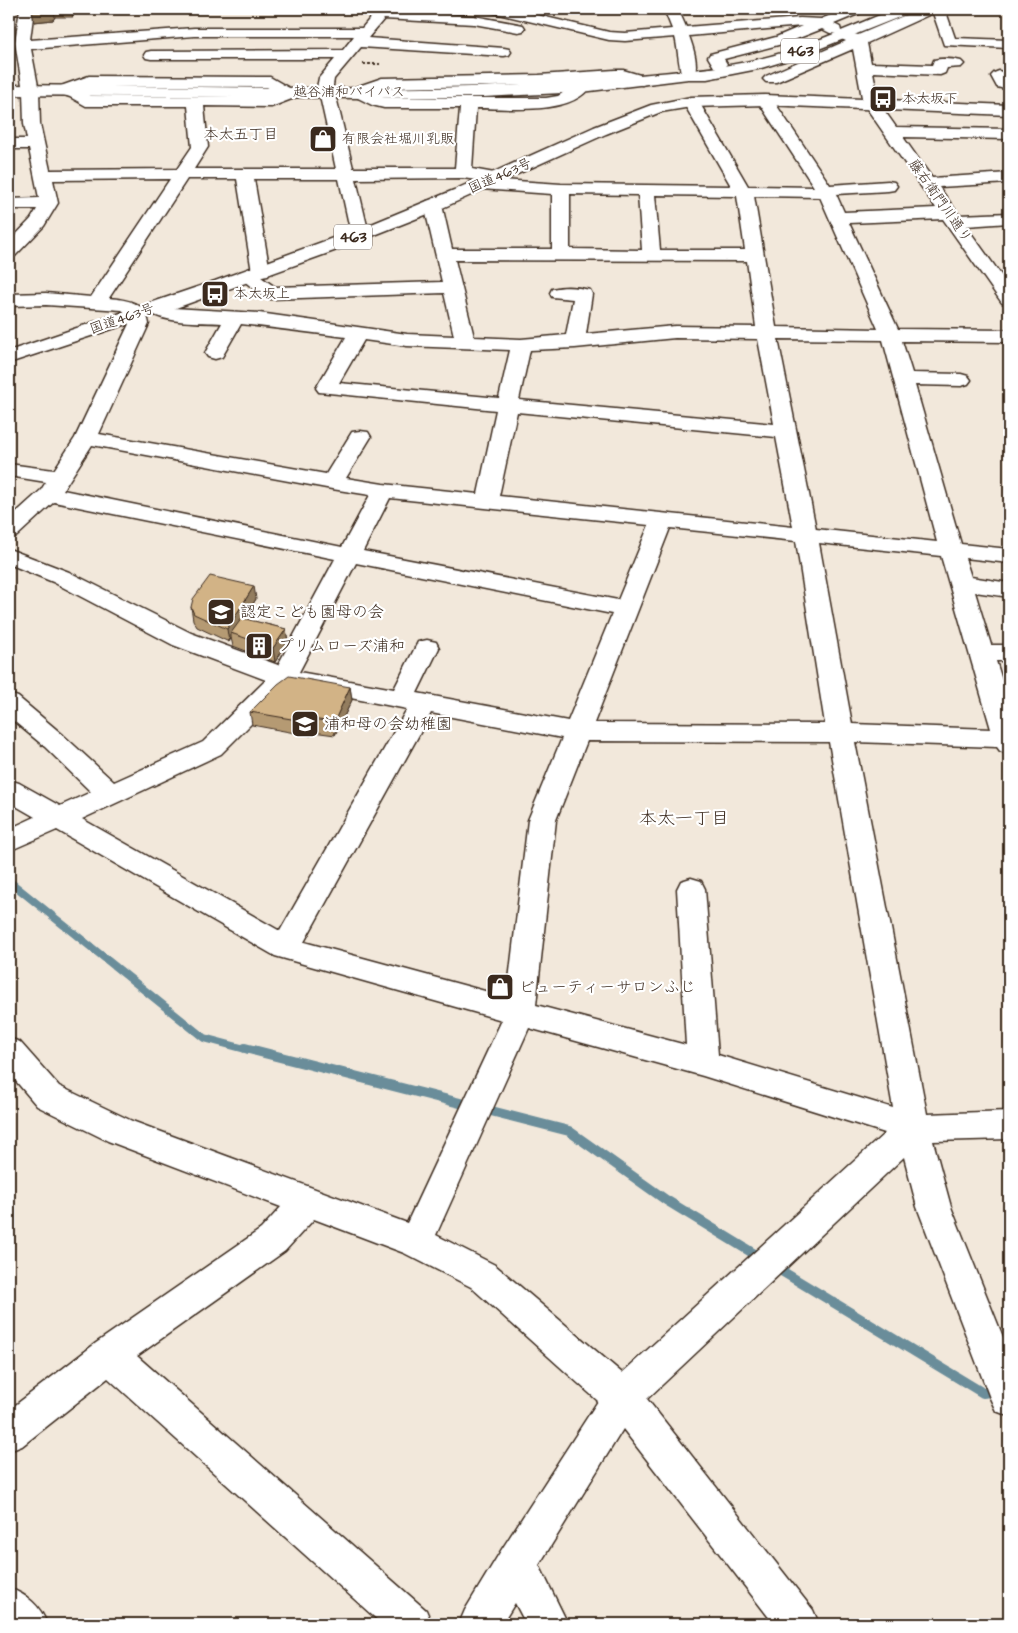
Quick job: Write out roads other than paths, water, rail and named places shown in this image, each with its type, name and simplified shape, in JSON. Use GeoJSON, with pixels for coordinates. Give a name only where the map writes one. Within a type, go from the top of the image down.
{"type":"FeatureCollection","features":[{"type":"Feature","properties":{"kind":"main road"},"geometry":{"type":"LineString","coordinates":[[9,252],[38,222],[49,204],[32,124],[31,90],[18,44],[27,9]]}},
{"type":"Feature","properties":{"kind":"main road"},"geometry":{"type":"LineString","coordinates":[[494,9],[577,22],[617,37],[800,22],[834,29],[859,41]]}},
{"type":"Feature","properties":{"kind":"main road"},"geometry":{"type":"LineString","coordinates":[[671,9],[681,33],[688,59],[688,74],[680,81],[682,94],[691,102],[746,196],[767,334],[806,535],[840,733],[848,766],[913,1128],[934,1207],[1009,1398]]}},
{"type":"Feature","properties":{"kind":"main road"},"geometry":{"type":"LineString","coordinates":[[727,9],[740,12]]}},
{"type":"Feature","properties":{"kind":"main road"},"geometry":{"type":"LineString","coordinates":[[834,29],[858,9]]}},
{"type":"Feature","properties":{"kind":"main road","name":"越谷浦和バイパス"},"geometry":{"type":"LineString","coordinates":[[688,74],[700,68],[775,49],[834,29],[884,9]]}},
{"type":"Feature","properties":{"kind":"main road","name":"越谷浦和バイパス"},"geometry":{"type":"LineString","coordinates":[[9,90],[356,93],[484,92],[582,87],[688,74],[708,74],[758,64],[796,53],[834,29],[907,9]]}},
{"type":"Feature","properties":{"kind":"main road"},"geometry":{"type":"LineString","coordinates":[[771,79],[934,9],[940,12],[949,42],[1009,44]]}},
{"type":"Feature","properties":{"kind":"main road"},"geometry":{"type":"LineString","coordinates":[[360,234],[329,101],[324,92],[327,78],[382,12],[474,20],[519,28]]}},
{"type":"Feature","properties":{"kind":"main road"},"geometry":{"type":"LineString","coordinates":[[487,82],[523,20],[532,14]]}},
{"type":"Feature","properties":{"kind":"main road"},"geometry":{"type":"LineString","coordinates":[[190,81],[194,32],[200,17]]}},
{"type":"Feature","properties":{"kind":"main road"},"geometry":{"type":"LineString","coordinates":[[18,44],[194,32],[504,52]]}},
{"type":"Feature","properties":{"kind":"main road"},"geometry":{"type":"LineString","coordinates":[[859,41],[871,104]]}},
{"type":"Feature","properties":{"kind":"main road"},"geometry":{"type":"LineString","coordinates":[[151,55],[192,55],[358,43]]}},
{"type":"Feature","properties":{"kind":"main road"},"geometry":{"type":"LineString","coordinates":[[865,67],[940,70],[939,63],[956,64]]}},
{"type":"Feature","properties":{"kind":"main road"},"geometry":{"type":"LineString","coordinates":[[356,93],[382,83],[487,82],[615,75],[642,80]]}},
{"type":"Feature","properties":{"kind":"main road"},"geometry":{"type":"LineString","coordinates":[[63,90],[89,81],[190,81],[270,82],[291,92]]}},
{"type":"Feature","properties":{"kind":"main road"},"geometry":{"type":"LineString","coordinates":[[356,93],[379,102],[546,103],[563,98],[582,87]]}},
{"type":"Feature","properties":{"kind":"main road"},"geometry":{"type":"LineString","coordinates":[[63,90],[76,94],[86,101],[196,102],[271,102],[291,92]]}},
{"type":"Feature","properties":{"kind":"main road"},"geometry":{"type":"LineString","coordinates":[[9,556],[61,576],[182,639],[284,677],[412,702],[577,732],[840,733],[1008,742],[891,335],[825,190],[765,100]]}},
{"type":"Feature","properties":{"kind":"main road","name":"国道463号"},"geometry":{"type":"LineString","coordinates":[[9,357],[254,274],[360,234],[433,205],[642,113],[674,104],[765,100],[1009,110]]}},
{"type":"Feature","properties":{"kind":"main road"},"geometry":{"type":"LineString","coordinates":[[97,302],[200,147],[196,102]]}},
{"type":"Feature","properties":{"kind":"main road"},"geometry":{"type":"LineString","coordinates":[[463,173],[468,104]]}},
{"type":"Feature","properties":{"kind":"main road","name":"藤右衛門川通り"},"geometry":{"type":"LineString","coordinates":[[871,104],[926,183],[1002,277],[1009,299]]}},
{"type":"Feature","properties":{"kind":"main road"},"geometry":{"type":"LineString","coordinates":[[892,132],[1009,134]]}},
{"type":"Feature","properties":{"kind":"main road"},"geometry":{"type":"LineString","coordinates":[[9,144],[36,144]]}},
{"type":"Feature","properties":{"kind":"main road"},"geometry":{"type":"LineString","coordinates":[[43,175],[463,173],[488,181],[561,189],[820,192],[825,190],[888,186]]}},
{"type":"Feature","properties":{"kind":"main road"},"geometry":{"type":"LineString","coordinates":[[245,174],[254,274],[271,293],[453,286]]}},
{"type":"Feature","properties":{"kind":"main road"},"geometry":{"type":"LineString","coordinates":[[926,183],[1009,178]]}},
{"type":"Feature","properties":{"kind":"main road"},"geometry":{"type":"LineString","coordinates":[[561,189],[561,255]]}},
{"type":"Feature","properties":{"kind":"main road"},"geometry":{"type":"LineString","coordinates":[[646,189],[651,255]]}},
{"type":"Feature","properties":{"kind":"main road"},"geometry":{"type":"LineString","coordinates":[[9,204],[49,204]]}},
{"type":"Feature","properties":{"kind":"main road"},"geometry":{"type":"LineString","coordinates":[[433,205],[466,344]]}},
{"type":"Feature","properties":{"kind":"main road"},"geometry":{"type":"LineString","coordinates":[[838,218],[1009,218]]}},
{"type":"Feature","properties":{"kind":"main road"},"geometry":{"type":"LineString","coordinates":[[445,254],[754,256]]}},
{"type":"Feature","properties":{"kind":"main road"},"geometry":{"type":"LineString","coordinates":[[603,272],[609,255]]}},
{"type":"Feature","properties":{"kind":"main road"},"geometry":{"type":"LineString","coordinates":[[560,293],[584,294],[575,342]]}},
{"type":"Feature","properties":{"kind":"main road"},"geometry":{"type":"LineString","coordinates":[[9,300],[46,299],[125,304],[146,311],[259,319],[358,334],[466,344],[521,346],[675,332],[1009,336]]}},
{"type":"Feature","properties":{"kind":"main road"},"geometry":{"type":"LineString","coordinates":[[9,531],[55,485],[86,438],[146,311]]}},
{"type":"Feature","properties":{"kind":"main road"},"geometry":{"type":"LineString","coordinates":[[215,353],[235,317]]}},
{"type":"Feature","properties":{"kind":"main road"},"geometry":{"type":"LineString","coordinates":[[358,334],[326,388],[787,432]]}},
{"type":"Feature","properties":{"kind":"main road"},"geometry":{"type":"LineString","coordinates":[[487,502],[521,346]]}},
{"type":"Feature","properties":{"kind":"main road"},"geometry":{"type":"LineString","coordinates":[[904,379],[961,380]]}},
{"type":"Feature","properties":{"kind":"main road"},"geometry":{"type":"LineString","coordinates":[[86,438],[383,491],[1009,556]]}},
{"type":"Feature","properties":{"kind":"main road"},"geometry":{"type":"LineString","coordinates":[[332,482],[360,438]]}},
{"type":"Feature","properties":{"kind":"main road"},"geometry":{"type":"LineString","coordinates":[[9,470],[55,485],[349,555],[627,609]]}},
{"type":"Feature","properties":{"kind":"main road"},"geometry":{"type":"LineString","coordinates":[[9,841],[212,748],[284,677],[383,491]]}},
{"type":"Feature","properties":{"kind":"main road"},"geometry":{"type":"LineString","coordinates":[[416,1242],[520,1014],[542,820],[662,520]]}},
{"type":"Feature","properties":{"kind":"main road"},"geometry":{"type":"LineString","coordinates":[[961,583],[1009,590]]}},
{"type":"Feature","properties":{"kind":"main road"},"geometry":{"type":"LineString","coordinates":[[285,948],[412,702],[427,648]]}},
{"type":"Feature","properties":{"kind":"main road"},"geometry":{"type":"LineString","coordinates":[[981,653],[1009,653]]}},
{"type":"Feature","properties":{"kind":"main road"},"geometry":{"type":"LineString","coordinates":[[9,703],[54,741],[110,794]]}},
{"type":"Feature","properties":{"kind":"main road"},"geometry":{"type":"LineString","coordinates":[[9,790],[285,948],[703,1063],[913,1128],[1009,1125]]}},
{"type":"Feature","properties":{"kind":"main road"},"geometry":{"type":"LineString","coordinates":[[691,888],[703,1063]]}},
{"type":"Feature","properties":{"kind":"main road"},"geometry":{"type":"LineString","coordinates":[[9,1051],[48,1096],[120,1131],[416,1242],[483,1276],[622,1397],[799,1624]]}},
{"type":"Feature","properties":{"kind":"main road"},"geometry":{"type":"LineString","coordinates":[[478,1624],[622,1397],[913,1128]]}},
{"type":"Feature","properties":{"kind":"main road"},"geometry":{"type":"LineString","coordinates":[[9,1433],[109,1355],[273,1240],[308,1201]]}},
{"type":"Feature","properties":{"kind":"main road"},"geometry":{"type":"LineString","coordinates":[[109,1355],[412,1624]]}},
{"type":"Feature","properties":{"kind":"main road"},"geometry":{"type":"LineString","coordinates":[[516,1563],[548,1624]]}},
{"type":"Feature","properties":{"kind":"main road"},"geometry":{"type":"LineString","coordinates":[[9,1608],[28,1624]]}},
{"type":"Feature","properties":{"kind":"waterway"},"geometry":{"type":"LineString","coordinates":[[9,881],[204,1038],[249,1050]]}},
{"type":"Feature","properties":{"kind":"waterway"},"geometry":{"type":"LineString","coordinates":[[245,1048],[569,1131],[666,1200],[761,1258]]}},
{"type":"Feature","properties":{"kind":"waterway"},"geometry":{"type":"LineString","coordinates":[[775,1267],[983,1393],[1009,1389]]}},
{"type":"Feature","properties":{"kind":"place","name":"本太坂下"},"geometry":{"type":"Point","coordinates":[883,99]}},
{"type":"Feature","properties":{"kind":"place","name":"有限会社堀川乳販"},"geometry":{"type":"Point","coordinates":[323,139]}},
{"type":"Feature","properties":{"kind":"place","name":"本太坂上"},"geometry":{"type":"Point","coordinates":[215,294]}},
{"type":"Feature","properties":{"kind":"place","name":"認定こども園母の会"},"geometry":{"type":"Point","coordinates":[221,612]}},
{"type":"Feature","properties":{"kind":"place","name":"プリムローズ浦和"},"geometry":{"type":"Point","coordinates":[259,646]}},
{"type":"Feature","properties":{"kind":"place","name":"浦和母の会幼稚園"},"geometry":{"type":"Point","coordinates":[305,724]}},
{"type":"Feature","properties":{"kind":"place","name":"ビューティーサロンふじ"},"geometry":{"type":"Point","coordinates":[500,987]}},
{"type":"Feature","properties":{"kind":"district","name":"本太五丁目"},"geometry":{"type":"Point","coordinates":[241,134]}},
{"type":"Feature","properties":{"kind":"district","name":"本太一丁目"},"geometry":{"type":"Point","coordinates":[684,818]}}]}
